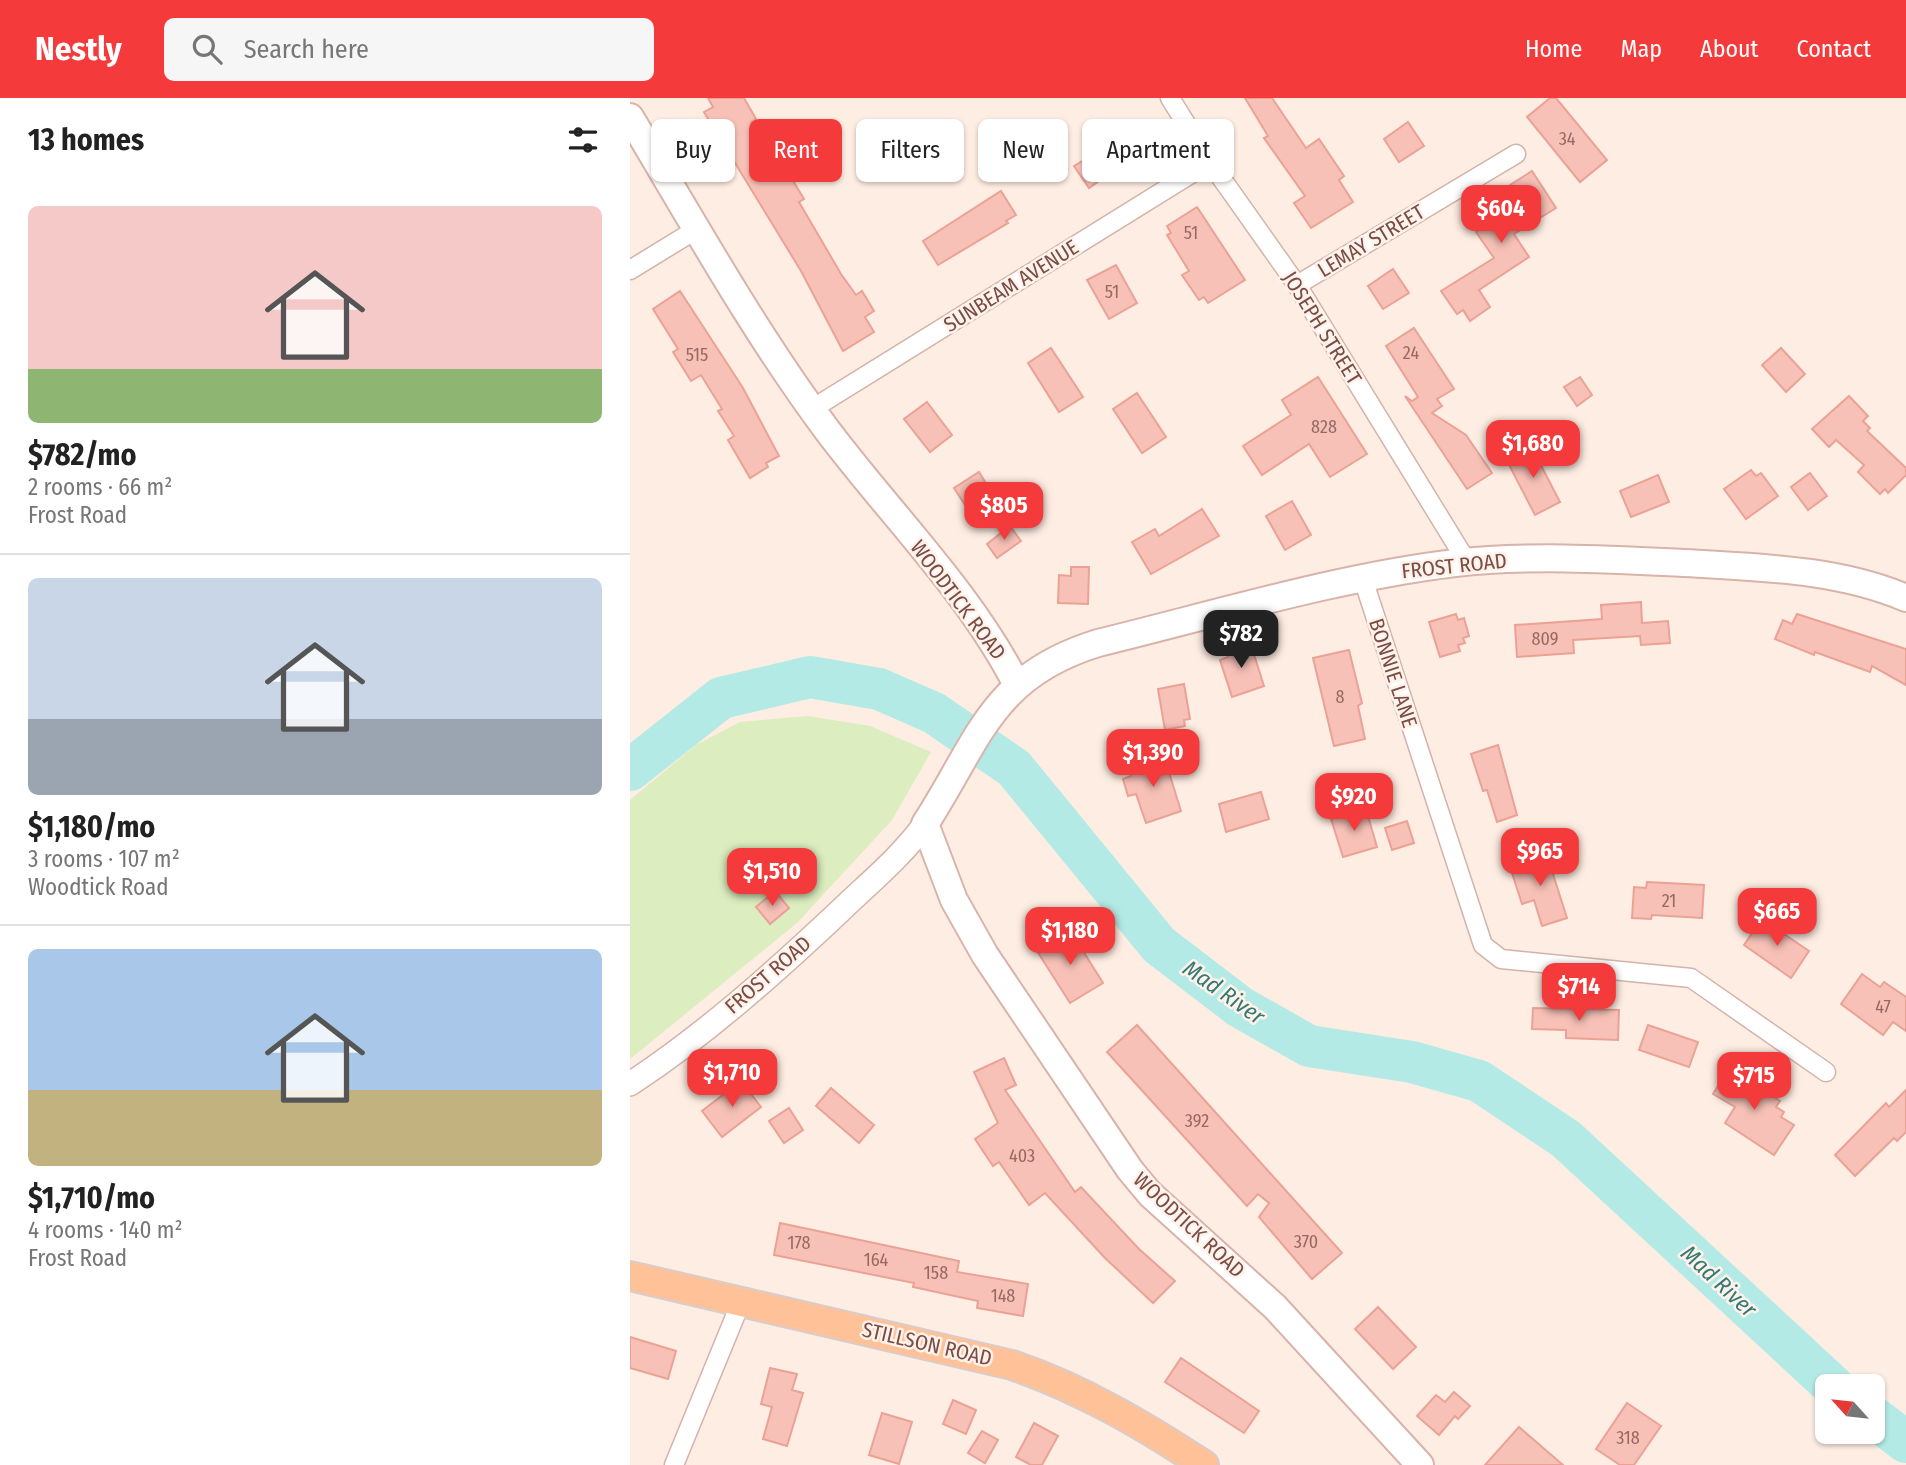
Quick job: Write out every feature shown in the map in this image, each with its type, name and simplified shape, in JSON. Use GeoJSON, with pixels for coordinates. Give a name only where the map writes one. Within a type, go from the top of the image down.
{"type":"FeatureCollection","features":[{"type":"Feature","properties":{"kind":"main road","name":"WOODTICK ROAD"},"geometry":{"type":"LineString","coordinates":[[630,117],[812,409],[976,617],[1017,684],[987,718],[925,824],[954,900],[974,936],[1061,1072],[1129,1170],[1150,1194],[1275,1307],[1420,1465]]}},
{"type":"Feature","properties":{"kind":"main road","name":"FROST ROAD"},"geometry":{"type":"LineString","coordinates":[[1017,684],[1059,656],[1088,646],[1363,579],[1466,562],[1572,559],[1754,567],[1837,577],[1906,598]]}},
{"type":"Feature","properties":{"kind":"main road","name":"STILLSON ROAD"},"geometry":{"type":"LineString","coordinates":[[630,1276],[961,1351],[1035,1373],[1112,1409],[1204,1465]]}},
{"type":"Feature","properties":{"kind":"street","name":"JOSEPH STREET"},"geometry":{"type":"LineString","coordinates":[[1170,98],[1183,119]]}},
{"type":"Feature","properties":{"kind":"street","name":"LEMAY STREET"},"geometry":{"type":"LineString","coordinates":[[1297,285],[1516,154]]}},
{"type":"Feature","properties":{"kind":"street","name":"SUNBEAM AVENUE"},"geometry":{"type":"LineString","coordinates":[[812,409],[1178,182]]}},
{"type":"Feature","properties":{"kind":"street","name":"JOSEPH STREET"},"geometry":{"type":"LineString","coordinates":[[1224,182],[1297,285],[1466,562]]}},
{"type":"Feature","properties":{"kind":"street"},"geometry":{"type":"LineString","coordinates":[[630,270],[698,229]]}},
{"type":"Feature","properties":{"kind":"street","name":"BONNIE LANE"},"geometry":{"type":"LineString","coordinates":[[1363,579],[1483,945],[1501,959],[1691,978],[1826,1072]]}},
{"type":"Feature","properties":{"kind":"street","name":"FROST ROAD"},"geometry":{"type":"LineString","coordinates":[[630,1084],[702,1032],[773,973],[893,862],[925,824]]}},
{"type":"Feature","properties":{"kind":"street"},"geometry":{"type":"LineString","coordinates":[[674,1465],[741,1302]]}},
{"type":"Feature","properties":{"kind":"green space"},"geometry":{"type":"Polygon","coordinates":[[[808,716],[870,726],[931,752],[892,820],[797,923],[630,1059],[630,800],[696,745],[740,722],[808,716]]]}},
{"type":"Feature","properties":{"kind":"building"},"geometry":{"type":"Polygon","coordinates":[[[708,98],[744,98],[756,119],[749,119],[749,182],[794,182],[804,199],[799,202],[841,274],[856,295],[862,291],[874,311],[865,317],[874,332],[843,351],[801,271],[735,163],[735,119],[708,119],[704,112],[713,107],[708,98]]]}},
{"type":"Feature","properties":{"kind":"building"},"geometry":{"type":"Polygon","coordinates":[[[1245,98],[1272,98],[1306,148],[1319,139],[1344,176],[1339,180],[1353,202],[1311,228],[1294,203],[1305,196],[1264,138],[1268,136],[1245,98]]]}},
{"type":"Feature","properties":{"kind":"building"},"geometry":{"type":"Polygon","coordinates":[[[1550,98],[1556,98],[1607,160],[1580,182],[1527,117],[1550,98]]]}},
{"type":"Feature","properties":{"kind":"building"},"geometry":{"type":"Polygon","coordinates":[[[1408,122],[1424,146],[1399,162],[1384,139],[1408,122]]]}},
{"type":"Feature","properties":{"kind":"building"},"geometry":{"type":"Polygon","coordinates":[[[1082,161],[1082,178],[1074,166],[1082,161]]]}},
{"type":"Feature","properties":{"kind":"building"},"geometry":{"type":"Polygon","coordinates":[[[1532,171],[1556,208],[1514,234],[1529,257],[1479,290],[1490,307],[1470,321],[1463,310],[1457,314],[1441,291],[1494,258],[1476,232],[1485,226],[1481,221],[1518,197],[1510,185],[1532,171]]]}},
{"type":"Feature","properties":{"kind":"building"},"geometry":{"type":"Polygon","coordinates":[[[1085,182],[1098,182],[1089,188],[1085,182]]]}},
{"type":"Feature","properties":{"kind":"building"},"geometry":{"type":"Polygon","coordinates":[[[1001,191],[1016,215],[1006,221],[1008,223],[938,265],[923,241],[1001,191]]]}},
{"type":"Feature","properties":{"kind":"building"},"geometry":{"type":"Polygon","coordinates":[[[1197,207],[1245,280],[1208,303],[1204,297],[1199,300],[1182,275],[1189,271],[1167,235],[1171,233],[1167,226],[1197,207]]]}},
{"type":"Feature","properties":{"kind":"building"},"geometry":{"type":"Polygon","coordinates":[[[1116,265],[1137,303],[1109,319],[1087,280],[1116,265]]]}},
{"type":"Feature","properties":{"kind":"building"},"geometry":{"type":"Polygon","coordinates":[[[1393,269],[1409,293],[1383,309],[1368,286],[1393,269]]]}},
{"type":"Feature","properties":{"kind":"building"},"geometry":{"type":"Polygon","coordinates":[[[680,291],[743,388],[779,456],[766,463],[768,467],[750,478],[728,440],[734,436],[718,411],[722,409],[701,375],[691,381],[673,352],[678,349],[653,309],[680,291]]]}},
{"type":"Feature","properties":{"kind":"building"},"geometry":{"type":"Polygon","coordinates":[[[1414,328],[1454,389],[1437,399],[1442,406],[1432,413],[1466,435],[1492,473],[1467,489],[1405,396],[1412,401],[1418,397],[1386,346],[1414,328]]]}},
{"type":"Feature","properties":{"kind":"building"},"geometry":{"type":"Polygon","coordinates":[[[1051,348],[1083,397],[1059,412],[1028,363],[1051,348]]]}},
{"type":"Feature","properties":{"kind":"building"},"geometry":{"type":"Polygon","coordinates":[[[1781,348],[1805,374],[1786,392],[1762,365],[1781,348]]]}},
{"type":"Feature","properties":{"kind":"building"},"geometry":{"type":"Polygon","coordinates":[[[1318,377],[1367,454],[1330,477],[1309,444],[1262,475],[1243,446],[1291,415],[1282,400],[1318,377]]]}},
{"type":"Feature","properties":{"kind":"building"},"geometry":{"type":"Polygon","coordinates":[[[1580,377],[1592,395],[1577,406],[1564,387],[1580,377]]]}},
{"type":"Feature","properties":{"kind":"building"},"geometry":{"type":"Polygon","coordinates":[[[1137,393],[1166,437],[1142,453],[1113,409],[1137,393]]]}},
{"type":"Feature","properties":{"kind":"building"},"geometry":{"type":"Polygon","coordinates":[[[1849,396],[1868,416],[1863,421],[1870,428],[1867,431],[1906,468],[1906,475],[1888,493],[1885,489],[1880,494],[1858,472],[1864,465],[1836,440],[1829,447],[1812,429],[1849,396]]]}},
{"type":"Feature","properties":{"kind":"building"},"geometry":{"type":"Polygon","coordinates":[[[927,402],[952,435],[930,452],[904,419],[927,402]]]}},
{"type":"Feature","properties":{"kind":"building"},"geometry":{"type":"Polygon","coordinates":[[[1531,446],[1560,502],[1535,515],[1506,459],[1531,446]]]}},
{"type":"Feature","properties":{"kind":"building"},"geometry":{"type":"Polygon","coordinates":[[[1751,470],[1756,476],[1761,473],[1778,496],[1746,519],[1724,489],[1751,470]]]}},
{"type":"Feature","properties":{"kind":"building"},"geometry":{"type":"Polygon","coordinates":[[[979,472],[995,498],[971,514],[954,488],[979,472]]]}},
{"type":"Feature","properties":{"kind":"building"},"geometry":{"type":"Polygon","coordinates":[[[1810,473],[1827,496],[1808,510],[1791,487],[1810,473]]]}},
{"type":"Feature","properties":{"kind":"building"},"geometry":{"type":"Polygon","coordinates":[[[1658,475],[1669,502],[1631,517],[1620,491],[1658,475]]]}},
{"type":"Feature","properties":{"kind":"building"},"geometry":{"type":"Polygon","coordinates":[[[1292,501],[1311,535],[1285,550],[1266,516],[1292,501]]]}},
{"type":"Feature","properties":{"kind":"building"},"geometry":{"type":"Polygon","coordinates":[[[1202,509],[1219,536],[1151,574],[1132,542],[1155,529],[1159,536],[1202,509]]]}},
{"type":"Feature","properties":{"kind":"building"},"geometry":{"type":"Polygon","coordinates":[[[1010,526],[1021,541],[997,558],[987,544],[1010,526]]]}},
{"type":"Feature","properties":{"kind":"building"},"geometry":{"type":"Polygon","coordinates":[[[1071,567],[1089,567],[1088,604],[1058,603],[1059,575],[1071,576],[1071,567]]]}},
{"type":"Feature","properties":{"kind":"building"},"geometry":{"type":"Polygon","coordinates":[[[1641,602],[1642,623],[1668,621],[1670,643],[1641,645],[1640,636],[1573,640],[1574,653],[1517,657],[1515,625],[1602,619],[1601,605],[1641,602]]]}},
{"type":"Feature","properties":{"kind":"building"},"geometry":{"type":"Polygon","coordinates":[[[1456,614],[1458,620],[1464,618],[1469,636],[1463,638],[1465,643],[1458,645],[1460,651],[1440,657],[1429,622],[1456,614]]]}},
{"type":"Feature","properties":{"kind":"building"},"geometry":{"type":"Polygon","coordinates":[[[1797,614],[1906,649],[1906,685],[1872,666],[1870,672],[1815,652],[1814,655],[1775,639],[1783,620],[1792,624],[1797,614]]]}},
{"type":"Feature","properties":{"kind":"building"},"geometry":{"type":"Polygon","coordinates":[[[1245,643],[1247,650],[1252,648],[1264,686],[1232,697],[1220,660],[1228,657],[1226,649],[1245,643]]]}},
{"type":"Feature","properties":{"kind":"building"},"geometry":{"type":"Polygon","coordinates":[[[1349,650],[1362,703],[1358,706],[1365,739],[1334,746],[1313,658],[1349,650]]]}},
{"type":"Feature","properties":{"kind":"building"},"geometry":{"type":"Polygon","coordinates":[[[1184,684],[1190,719],[1184,720],[1185,726],[1165,730],[1158,689],[1184,684]]]}},
{"type":"Feature","properties":{"kind":"building"},"geometry":{"type":"Polygon","coordinates":[[[1498,745],[1517,815],[1497,822],[1471,754],[1498,745]]]}},
{"type":"Feature","properties":{"kind":"building"},"geometry":{"type":"Polygon","coordinates":[[[1163,753],[1181,811],[1146,823],[1136,794],[1128,796],[1123,779],[1131,776],[1130,772],[1143,767],[1141,760],[1163,753]]]}},
{"type":"Feature","properties":{"kind":"building"},"geometry":{"type":"Polygon","coordinates":[[[1261,792],[1269,819],[1226,832],[1219,804],[1261,792]]]}},
{"type":"Feature","properties":{"kind":"building"},"geometry":{"type":"Polygon","coordinates":[[[1366,809],[1377,847],[1343,857],[1331,819],[1366,809]]]}},
{"type":"Feature","properties":{"kind":"building"},"geometry":{"type":"Polygon","coordinates":[[[1407,821],[1414,843],[1392,850],[1385,828],[1407,821]]]}},
{"type":"Feature","properties":{"kind":"building"},"geometry":{"type":"Polygon","coordinates":[[[1552,854],[1558,872],[1553,874],[1567,918],[1542,926],[1534,900],[1522,904],[1510,867],[1552,854]]]}},
{"type":"Feature","properties":{"kind":"building"},"geometry":{"type":"Polygon","coordinates":[[[1647,882],[1704,885],[1702,918],[1652,915],[1651,919],[1632,918],[1634,887],[1646,888],[1647,882]]]}},
{"type":"Feature","properties":{"kind":"building"},"geometry":{"type":"Polygon","coordinates":[[[775,891],[789,908],[770,924],[756,907],[775,891]]]}},
{"type":"Feature","properties":{"kind":"building"},"geometry":{"type":"Polygon","coordinates":[[[1762,919],[1809,951],[1791,978],[1744,945],[1762,919]]]}},
{"type":"Feature","properties":{"kind":"building"},"geometry":{"type":"Polygon","coordinates":[[[1070,930],[1103,983],[1070,1003],[1037,951],[1070,930]]]}},
{"type":"Feature","properties":{"kind":"building"},"geometry":{"type":"Polygon","coordinates":[[[1862,974],[1880,987],[1884,982],[1906,997],[1906,1031],[1893,1022],[1883,1035],[1841,1004],[1862,974]]]}},
{"type":"Feature","properties":{"kind":"building"},"geometry":{"type":"Polygon","coordinates":[[[1533,1008],[1619,1010],[1618,1040],[1566,1038],[1566,1030],[1532,1029],[1533,1008]]]}},
{"type":"Feature","properties":{"kind":"building"},"geometry":{"type":"Polygon","coordinates":[[[1137,1025],[1342,1253],[1312,1279],[1259,1217],[1269,1203],[1258,1194],[1247,1206],[1107,1052],[1137,1025]]]}},
{"type":"Feature","properties":{"kind":"building"},"geometry":{"type":"Polygon","coordinates":[[[1648,1025],[1698,1042],[1689,1067],[1639,1050],[1648,1025]]]}},
{"type":"Feature","properties":{"kind":"building"},"geometry":{"type":"Polygon","coordinates":[[[1004,1058],[1016,1085],[1005,1090],[1075,1192],[1081,1187],[1139,1249],[1175,1281],[1153,1303],[1105,1258],[1045,1193],[1029,1205],[999,1162],[993,1166],[975,1139],[998,1123],[974,1072],[1004,1058]]]}},
{"type":"Feature","properties":{"kind":"building"},"geometry":{"type":"Polygon","coordinates":[[[1729,1068],[1780,1101],[1776,1107],[1784,1112],[1781,1117],[1794,1125],[1774,1155],[1725,1123],[1735,1107],[1713,1094],[1729,1068]]]}},
{"type":"Feature","properties":{"kind":"building"},"geometry":{"type":"Polygon","coordinates":[[[741,1081],[761,1107],[722,1137],[702,1111],[741,1081]]]}},
{"type":"Feature","properties":{"kind":"building"},"geometry":{"type":"Polygon","coordinates":[[[831,1088],[874,1125],[859,1143],[816,1106],[831,1088]]]}},
{"type":"Feature","properties":{"kind":"building"},"geometry":{"type":"Polygon","coordinates":[[[1906,1090],[1906,1132],[1897,1141],[1894,1138],[1855,1176],[1835,1155],[1886,1103],[1889,1107],[1906,1090]]]}},
{"type":"Feature","properties":{"kind":"building"},"geometry":{"type":"Polygon","coordinates":[[[789,1108],[803,1130],[784,1143],[769,1121],[789,1108]]]}},
{"type":"Feature","properties":{"kind":"building"},"geometry":{"type":"Polygon","coordinates":[[[780,1223],[959,1261],[957,1272],[1028,1284],[1023,1316],[977,1308],[978,1301],[913,1287],[914,1283],[774,1255],[780,1223]]]}},
{"type":"Feature","properties":{"kind":"building"},"geometry":{"type":"Polygon","coordinates":[[[1378,1307],[1416,1347],[1393,1369],[1355,1329],[1378,1307]]]}},
{"type":"Feature","properties":{"kind":"building"},"geometry":{"type":"Polygon","coordinates":[[[630,1337],[676,1351],[668,1379],[630,1368],[630,1337]]]}},
{"type":"Feature","properties":{"kind":"building"},"geometry":{"type":"Polygon","coordinates":[[[1181,1358],[1259,1411],[1244,1433],[1165,1382],[1181,1358]]]}},
{"type":"Feature","properties":{"kind":"building"},"geometry":{"type":"Polygon","coordinates":[[[770,1368],[797,1374],[792,1390],[803,1393],[787,1446],[763,1439],[772,1407],[761,1404],[770,1368]]]}},
{"type":"Feature","properties":{"kind":"building"},"geometry":{"type":"Polygon","coordinates":[[[1454,1392],[1470,1406],[1458,1419],[1455,1416],[1439,1435],[1417,1416],[1436,1395],[1445,1402],[1454,1392]]]}},
{"type":"Feature","properties":{"kind":"building"},"geometry":{"type":"Polygon","coordinates":[[[953,1400],[976,1410],[966,1434],[943,1424],[953,1400]]]}},
{"type":"Feature","properties":{"kind":"building"},"geometry":{"type":"Polygon","coordinates":[[[1627,1403],[1661,1426],[1634,1465],[1620,1465],[1596,1449],[1627,1403]]]}},
{"type":"Feature","properties":{"kind":"building"},"geometry":{"type":"Polygon","coordinates":[[[882,1413],[912,1422],[899,1464],[869,1455],[882,1413]]]}},
{"type":"Feature","properties":{"kind":"building"},"geometry":{"type":"Polygon","coordinates":[[[1034,1423],[1058,1436],[1042,1465],[1031,1465],[1016,1457],[1034,1423]]]}},
{"type":"Feature","properties":{"kind":"building"},"geometry":{"type":"Polygon","coordinates":[[[1519,1427],[1563,1465],[1485,1465],[1519,1427]]]}},
{"type":"Feature","properties":{"kind":"building"},"geometry":{"type":"Polygon","coordinates":[[[982,1431],[998,1440],[985,1463],[968,1453],[982,1431]]]}},
{"type":"Feature","properties":{"kind":"waterway","name":"Mad River"},"geometry":{"type":"LineString","coordinates":[[630,770],[721,698],[810,677],[879,689],[934,713],[1014,768],[1159,945],[1240,1007],[1309,1046],[1412,1062],[1479,1081],[1566,1139],[1820,1374]]}},
{"type":"Feature","properties":{"kind":"waterway","name":"Mad River"},"geometry":{"type":"LineString","coordinates":[[1885,1426],[1906,1442]]}}]}
